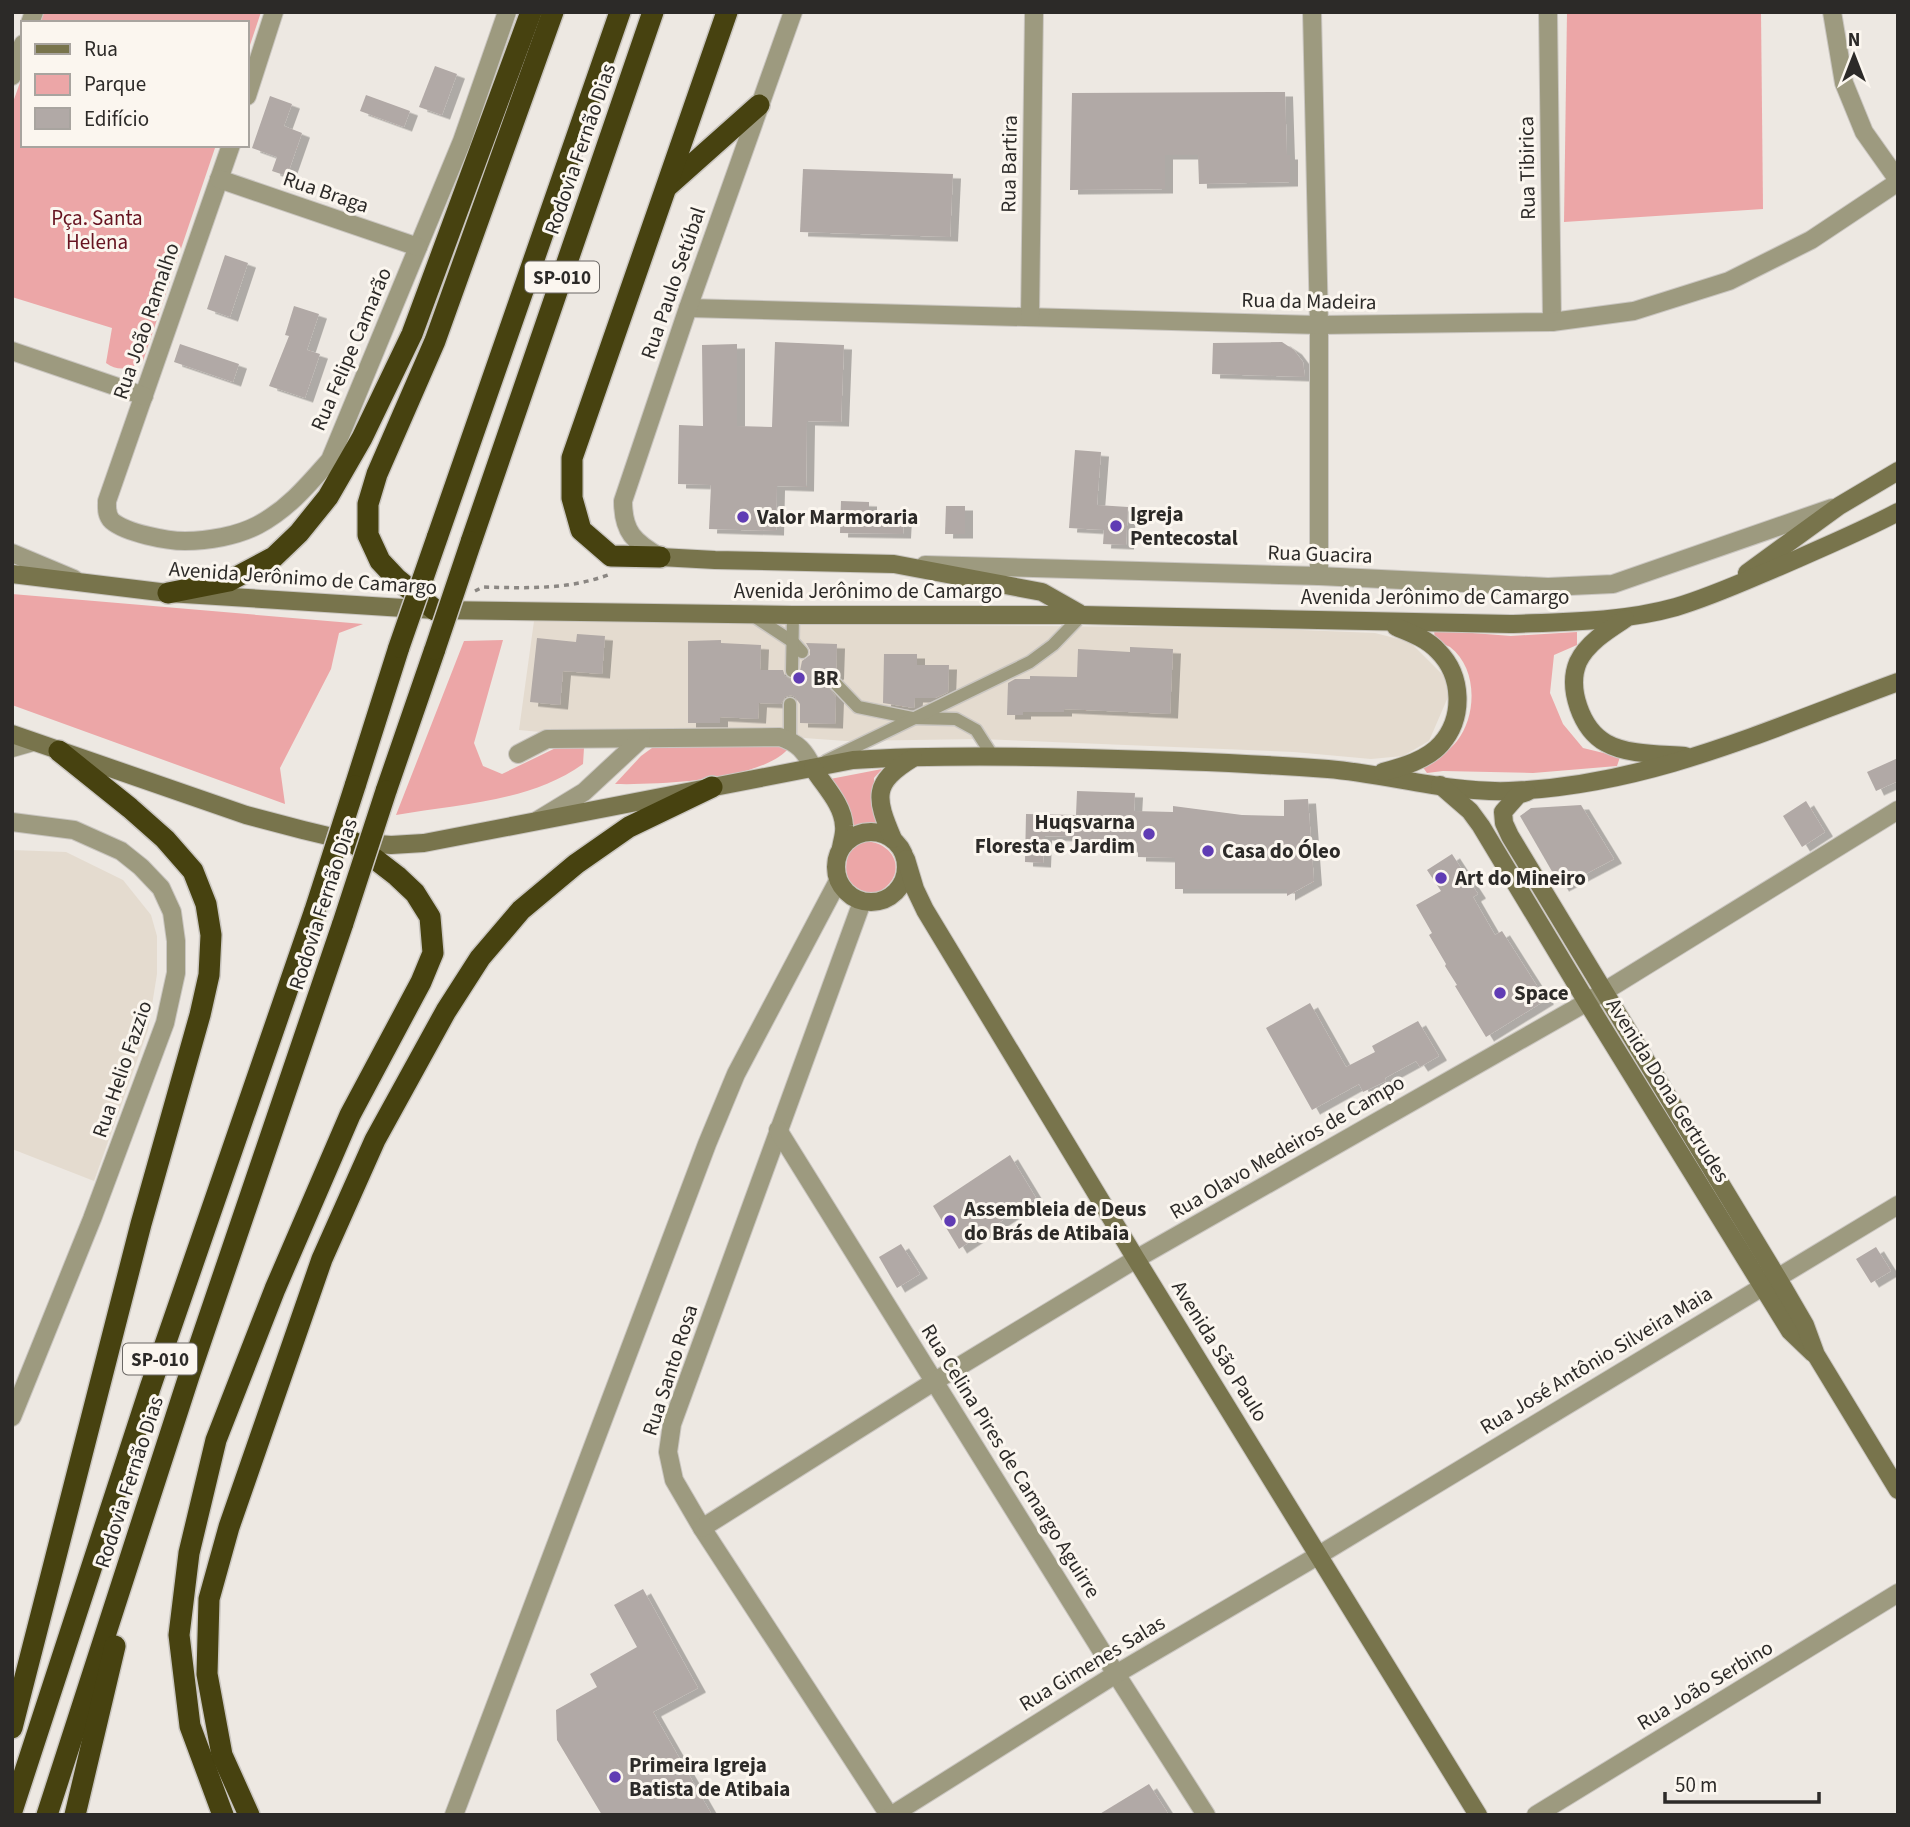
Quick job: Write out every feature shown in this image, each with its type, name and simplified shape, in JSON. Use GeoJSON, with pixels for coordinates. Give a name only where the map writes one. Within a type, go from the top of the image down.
{"type":"FeatureCollection","features":[{"type":"Feature","properties":{"kind":"highway"},"geometry":{"type":"LineString","coordinates":[[168,593],[229,580],[274,557],[299,533],[328,497],[362,439],[412,334],[531,12]]}},
{"type":"Feature","properties":{"kind":"highway"},"geometry":{"type":"LineString","coordinates":[[435,610],[397,579],[380,561],[368,535],[368,504],[377,474],[435,341],[553,12]]}},
{"type":"Feature","properties":{"kind":"highway","name":"Rodovia Fernão Dias"},"geometry":{"type":"LineString","coordinates":[[12,1811],[150,1388],[315,910],[399,647],[620,12]]}},
{"type":"Feature","properties":{"kind":"highway","name":"Rodovia Fernão Dias"},"geometry":{"type":"LineString","coordinates":[[47,1815],[189,1376],[653,12]]}},
{"type":"Feature","properties":{"kind":"highway"},"geometry":{"type":"LineString","coordinates":[[660,557],[611,556],[581,530],[572,498],[572,458],[727,12]]}},
{"type":"Feature","properties":{"kind":"highway"},"geometry":{"type":"LineString","coordinates":[[666,187],[759,105]]}},
{"type":"Feature","properties":{"kind":"highway"},"geometry":{"type":"LineString","coordinates":[[12,1728],[138,1237],[200,1015],[209,975],[211,935],[206,904],[193,871],[165,839],[59,751]]}},
{"type":"Feature","properties":{"kind":"highway"},"geometry":{"type":"LineString","coordinates":[[249,1815],[222,1755],[209,1688],[209,1599],[229,1527],[322,1259],[375,1140],[446,1011],[480,958],[521,910],[576,864],[629,827],[712,787]]}},
{"type":"Feature","properties":{"kind":"highway"},"geometry":{"type":"LineString","coordinates":[[223,1815],[190,1726],[179,1635],[189,1553],[216,1440],[275,1289],[350,1115],[421,982],[433,953],[430,917],[415,893],[353,842]]}},
{"type":"Feature","properties":{"kind":"highway"},"geometry":{"type":"LineString","coordinates":[[75,1815],[109,1667],[189,1376]]}},
{"type":"Feature","properties":{"kind":"main road","name":"Avenida Jerônimo de Camargo"},"geometry":{"type":"LineString","coordinates":[[1723,591],[1839,506],[1898,471]]}},
{"type":"Feature","properties":{"kind":"main road","name":"Avenida Jerônimo de Camargo"},"geometry":{"type":"LineString","coordinates":[[12,573],[168,593],[435,610],[793,615],[1082,615],[1510,624],[1570,621],[1674,608],[1723,591],[1898,512]]}},
{"type":"Feature","properties":{"kind":"main road","name":"Rua Guacira"},"geometry":{"type":"LineString","coordinates":[[660,557],[715,561],[894,564]]}},
{"type":"Feature","properties":{"kind":"main road"},"geometry":{"type":"LineString","coordinates":[[894,564],[1042,592],[1082,615]]}},
{"type":"Feature","properties":{"kind":"main road"},"geometry":{"type":"LineString","coordinates":[[1631,615],[1601,634],[1578,663],[1574,694],[1583,721],[1605,743],[1642,753],[1699,757]]}},
{"type":"Feature","properties":{"kind":"main road"},"geometry":{"type":"LineString","coordinates":[[1376,774],[1408,765],[1440,746],[1453,724],[1459,702],[1453,674],[1439,651],[1417,635],[1383,622]]}},
{"type":"Feature","properties":{"kind":"main road"},"geometry":{"type":"LineString","coordinates":[[12,734],[246,815],[353,842],[391,845],[424,843],[853,760],[917,756],[992,755],[1220,762],[1376,774],[1473,790],[1509,791],[1604,781],[1699,757],[1898,682]]}},
{"type":"Feature","properties":{"kind":"main road"},"geometry":{"type":"LineString","coordinates":[[893,839],[880,803],[882,784],[893,770],[917,756]]}},
{"type":"Feature","properties":{"kind":"main road"},"geometry":{"type":"LineString","coordinates":[[813,768],[839,804],[845,826],[836,859],[838,881],[844,890],[852,898],[863,902],[886,900],[913,904],[925,910]]}},
{"type":"Feature","properties":{"kind":"main road","name":"Avenida Dona Gertrudes"},"geometry":{"type":"LineString","coordinates":[[1440,785],[1470,811],[1587,1002],[1770,1281],[1805,1325],[1816,1355],[1898,1490]]}},
{"type":"Feature","properties":{"kind":"main road","name":"Avenida Dona Gertrudes"},"geometry":{"type":"LineString","coordinates":[[1536,788],[1518,795],[1503,812],[1504,824],[1605,991],[1770,1281]]}},
{"type":"Feature","properties":{"kind":"main road"},"geometry":{"type":"LineString","coordinates":[[841,848],[858,834],[869,832],[882,833],[893,839],[901,848],[906,859],[904,883],[886,900]]}},
{"type":"Feature","properties":{"kind":"main road","name":"Avenida São Paulo"},"geometry":{"type":"LineString","coordinates":[[906,859],[925,910],[1478,1815]]}},
{"type":"Feature","properties":{"kind":"street"},"geometry":{"type":"LineString","coordinates":[[248,93],[274,12]]}},
{"type":"Feature","properties":{"kind":"street","name":"Rua Felipe Camarão"},"geometry":{"type":"LineString","coordinates":[[107,512],[112,521],[138,534],[183,541],[220,538],[257,526],[296,499],[330,460],[462,141],[507,12]]}},
{"type":"Feature","properties":{"kind":"street","name":"Rua Paulo Setúbal"},"geometry":{"type":"LineString","coordinates":[[660,557],[642,547],[632,536],[623,519],[623,501],[793,12]]}},
{"type":"Feature","properties":{"kind":"street","name":"Rua Bartira"},"geometry":{"type":"LineString","coordinates":[[1030,317],[1034,12]]}},
{"type":"Feature","properties":{"kind":"street"},"geometry":{"type":"LineString","coordinates":[[1312,12],[1319,325],[1319,576]]}},
{"type":"Feature","properties":{"kind":"street","name":"Rua Tibirica"},"geometry":{"type":"LineString","coordinates":[[1548,12],[1552,322]]}},
{"type":"Feature","properties":{"kind":"street"},"geometry":{"type":"LineString","coordinates":[[1832,12],[1844,83],[1864,132],[1898,181]]}},
{"type":"Feature","properties":{"kind":"street"},"geometry":{"type":"LineString","coordinates":[[12,75],[21,50]]}},
{"type":"Feature","properties":{"kind":"street","name":"Rua João Ramalho"},"geometry":{"type":"LineString","coordinates":[[107,512],[108,497],[229,147]]}},
{"type":"Feature","properties":{"kind":"street","name":"Rua Braga"},"geometry":{"type":"LineString","coordinates":[[219,179],[418,247]]}},
{"type":"Feature","properties":{"kind":"street","name":"Rua da Madeira"},"geometry":{"type":"LineString","coordinates":[[688,308],[1319,325],[1552,322],[1634,311],[1729,281],[1811,240],[1898,181]]}},
{"type":"Feature","properties":{"kind":"street"},"geometry":{"type":"LineString","coordinates":[[12,352],[144,396]]}},
{"type":"Feature","properties":{"kind":"street","name":"Rua Guacira"},"geometry":{"type":"LineString","coordinates":[[894,564],[1319,576],[1548,587],[1612,584],[1839,506]]}},
{"type":"Feature","properties":{"kind":"street"},"geometry":{"type":"LineString","coordinates":[[12,552],[83,583]]}},
{"type":"Feature","properties":{"kind":"street"},"geometry":{"type":"LineString","coordinates":[[518,754],[547,739],[780,737],[805,750],[813,768]]}},
{"type":"Feature","properties":{"kind":"street"},"geometry":{"type":"LineString","coordinates":[[538,820],[584,792],[641,739]]}},
{"type":"Feature","properties":{"kind":"street"},"geometry":{"type":"LineString","coordinates":[[12,748],[33,742]]}},
{"type":"Feature","properties":{"kind":"street","name":"Rua Olavo Medeiros de Campo"},"geometry":{"type":"LineString","coordinates":[[702,1528],[935,1381],[1136,1259],[1587,1002],[1898,810]]}},
{"type":"Feature","properties":{"kind":"street","name":"Rua Helio Fazzio"},"geometry":{"type":"LineString","coordinates":[[12,822],[74,830],[111,846],[141,867],[161,888],[172,912],[176,973],[165,1023],[92,1219],[12,1417]]}},
{"type":"Feature","properties":{"kind":"street"},"geometry":{"type":"LineString","coordinates":[[454,1815],[707,1144],[736,1074],[838,881]]}},
{"type":"Feature","properties":{"kind":"street","name":"Rua Santo Rosa"},"geometry":{"type":"LineString","coordinates":[[863,902],[672,1424],[668,1452],[674,1480],[702,1528],[890,1815]]}},
{"type":"Feature","properties":{"kind":"street","name":"Rua Celina Pires de Camargo Aguirre"},"geometry":{"type":"LineString","coordinates":[[778,1130],[1206,1815]]}},
{"type":"Feature","properties":{"kind":"street","name":"Rua José Antônio Silveira Maia"},"geometry":{"type":"LineString","coordinates":[[1320,1555],[1898,1205]]}},
{"type":"Feature","properties":{"kind":"street","name":"Rua Gimenes Salas"},"geometry":{"type":"LineString","coordinates":[[890,1815],[1116,1674],[1320,1555]]}},
{"type":"Feature","properties":{"kind":"street","name":"Rua João Serbino"},"geometry":{"type":"LineString","coordinates":[[1536,1815],[1898,1593]]}},
{"type":"Feature","properties":{"kind":"lane"},"geometry":{"type":"LineString","coordinates":[[750,614],[793,642],[802,652]]}},
{"type":"Feature","properties":{"kind":"lane"},"geometry":{"type":"LineString","coordinates":[[792,670],[793,615]]}},
{"type":"Feature","properties":{"kind":"lane"},"geometry":{"type":"LineString","coordinates":[[813,768],[1030,662],[1052,645],[1082,615]]}},
{"type":"Feature","properties":{"kind":"lane"},"geometry":{"type":"LineString","coordinates":[[836,684],[858,707],[912,718],[956,719],[976,730],[992,755]]}},
{"type":"Feature","properties":{"kind":"lane"},"geometry":{"type":"LineString","coordinates":[[790,704],[790,740]]}},
{"type":"Feature","properties":{"kind":"path"},"geometry":{"type":"LineString","coordinates":[[471,593],[483,587],[544,588],[587,583],[611,574]]}},
{"type":"Feature","properties":{"kind":"shaded area"},"geometry":{"type":"Polygon","coordinates":[[[534,621],[1249,628],[1375,633],[1410,642],[1445,677],[1448,697],[1429,741],[1403,756],[1371,759],[1294,752],[980,739],[846,741],[804,738],[783,730],[551,733],[519,730],[534,621]]]}},
{"type":"Feature","properties":{"kind":"shaded area"},"geometry":{"type":"Polygon","coordinates":[[[12,850],[66,852],[123,880],[151,915],[157,936],[157,974],[148,1030],[94,1181],[12,1149],[12,850]]]}},
{"type":"Feature","properties":{"kind":"green space"},"geometry":{"type":"Polygon","coordinates":[[[44,12],[261,12],[248,51],[248,21],[41,21],[44,12]]]}},
{"type":"Feature","properties":{"kind":"green space"},"geometry":{"type":"Polygon","coordinates":[[[1567,12],[1761,12],[1763,209],[1564,222],[1567,12]]]}},
{"type":"Feature","properties":{"kind":"green space","name":"Pça. Santa Helena"},"geometry":{"type":"Polygon","coordinates":[[[21,80],[21,147],[215,147],[143,361],[134,366],[120,368],[106,363],[112,328],[12,297],[12,105],[21,80]]]}},
{"type":"Feature","properties":{"kind":"green space"},"geometry":{"type":"Polygon","coordinates":[[[12,594],[363,624],[339,633],[331,669],[280,768],[285,804],[12,705],[12,594]]]}},
{"type":"Feature","properties":{"kind":"green space"},"geometry":{"type":"Polygon","coordinates":[[[1434,630],[1511,636],[1577,632],[1577,645],[1554,655],[1550,693],[1563,724],[1583,748],[1620,757],[1617,766],[1533,773],[1427,773],[1422,766],[1454,745],[1464,731],[1471,706],[1470,679],[1466,667],[1450,647],[1435,641],[1434,630]]]}},
{"type":"Feature","properties":{"kind":"green space"},"geometry":{"type":"Polygon","coordinates":[[[503,640],[474,743],[483,766],[502,774],[566,743],[584,748],[583,764],[562,777],[517,794],[396,815],[464,641],[503,640]]]}},
{"type":"Feature","properties":{"kind":"green space"},"geometry":{"type":"Polygon","coordinates":[[[775,742],[789,748],[775,759],[756,768],[681,782],[615,784],[641,756],[656,745],[775,742]]]}},
{"type":"Feature","properties":{"kind":"green space"},"geometry":{"type":"Polygon","coordinates":[[[882,769],[874,778],[880,830],[859,830],[849,836],[825,780],[882,769]]]}},
{"type":"Feature","properties":{"kind":"green space"},"geometry":{"type":"Polygon","coordinates":[[[861,841],[874,842],[884,847],[895,862],[892,879],[874,894],[856,887],[846,870],[852,845],[861,841]]]}},
{"type":"Feature","properties":{"kind":"building"},"geometry":{"type":"Polygon","coordinates":[[[435,66],[457,74],[442,115],[419,107],[435,66]]]}},
{"type":"Feature","properties":{"kind":"building"},"geometry":{"type":"Polygon","coordinates":[[[1285,92],[1290,182],[1199,184],[1198,155],[1165,155],[1165,189],[1070,190],[1072,93],[1285,92]]]}},
{"type":"Feature","properties":{"kind":"building"},"geometry":{"type":"Polygon","coordinates":[[[366,95],[410,111],[404,127],[360,111],[366,95]]]}},
{"type":"Feature","properties":{"kind":"building"},"geometry":{"type":"Polygon","coordinates":[[[270,96],[292,104],[284,126],[302,133],[287,176],[272,171],[277,157],[252,148],[270,96]]]}},
{"type":"Feature","properties":{"kind":"building"},"geometry":{"type":"Polygon","coordinates":[[[803,169],[953,174],[950,237],[800,232],[803,169]]]}},
{"type":"Feature","properties":{"kind":"building"},"geometry":{"type":"Polygon","coordinates":[[[225,255],[248,263],[230,317],[207,309],[225,255]]]}},
{"type":"Feature","properties":{"kind":"building"},"geometry":{"type":"Polygon","coordinates":[[[294,306],[319,314],[307,350],[320,354],[305,398],[269,386],[289,336],[285,335],[294,306]]]}},
{"type":"Feature","properties":{"kind":"building"},"geometry":{"type":"Polygon","coordinates":[[[775,342],[844,345],[841,422],[807,421],[806,487],[777,486],[776,531],[709,529],[711,485],[678,484],[679,425],[703,426],[702,345],[737,344],[737,426],[772,427],[775,342]]]}},
{"type":"Feature","properties":{"kind":"building"},"geometry":{"type":"Polygon","coordinates":[[[1282,342],[1294,350],[1303,362],[1305,377],[1212,374],[1213,343],[1282,342]]]}},
{"type":"Feature","properties":{"kind":"building"},"geometry":{"type":"Polygon","coordinates":[[[180,344],[239,364],[233,382],[174,362],[180,344]]]}},
{"type":"Feature","properties":{"kind":"building"},"geometry":{"type":"Polygon","coordinates":[[[1075,450],[1101,452],[1097,505],[1128,507],[1126,545],[1103,544],[1104,530],[1069,528],[1075,450]]]}},
{"type":"Feature","properties":{"kind":"building"},"geometry":{"type":"Polygon","coordinates":[[[841,501],[869,502],[869,514],[904,515],[903,534],[840,533],[841,501]]]}},
{"type":"Feature","properties":{"kind":"building"},"geometry":{"type":"Polygon","coordinates":[[[946,506],[965,506],[965,534],[945,534],[946,506]]]}},
{"type":"Feature","properties":{"kind":"building"},"geometry":{"type":"Polygon","coordinates":[[[577,634],[605,636],[602,674],[563,671],[560,705],[530,702],[537,638],[576,642],[577,634]]]}},
{"type":"Feature","properties":{"kind":"building"},"geometry":{"type":"Polygon","coordinates":[[[721,640],[721,643],[761,645],[760,670],[783,670],[785,676],[791,680],[799,676],[802,661],[810,655],[806,643],[837,644],[836,675],[830,678],[827,685],[836,697],[835,724],[800,723],[800,704],[791,695],[785,697],[781,704],[759,703],[758,719],[720,717],[720,723],[688,723],[688,641],[721,640]]]}},
{"type":"Feature","properties":{"kind":"building"},"geometry":{"type":"Polygon","coordinates":[[[1130,647],[1173,649],[1170,714],[1064,709],[1064,712],[1023,712],[1023,715],[1007,715],[1008,683],[1015,679],[1030,679],[1030,676],[1077,677],[1078,649],[1130,652],[1130,647]]]}},
{"type":"Feature","properties":{"kind":"building","name":"BR"},"geometry":{"type":"Polygon","coordinates":[[[884,654],[917,654],[917,665],[949,665],[948,692],[935,698],[915,698],[914,708],[883,703],[884,654]]]}},
{"type":"Feature","properties":{"kind":"building"},"geometry":{"type":"Polygon","coordinates":[[[1898,758],[1898,781],[1876,791],[1867,772],[1898,758]]]}},
{"type":"Feature","properties":{"kind":"building"},"geometry":{"type":"Polygon","coordinates":[[[1077,791],[1135,793],[1134,811],[1173,812],[1173,806],[1242,815],[1284,816],[1284,800],[1308,799],[1314,881],[1287,896],[1287,889],[1175,889],[1175,858],[1138,857],[1138,848],[1075,846],[1076,837],[1044,836],[1043,863],[1025,862],[1026,814],[1076,815],[1077,791]]]}},
{"type":"Feature","properties":{"kind":"building"},"geometry":{"type":"Polygon","coordinates":[[[1806,801],[1825,832],[1802,847],[1783,816],[1806,801]]]}},
{"type":"Feature","properties":{"kind":"building"},"geometry":{"type":"Polygon","coordinates":[[[1581,805],[1614,859],[1561,887],[1520,816],[1531,808],[1581,805]]]}},
{"type":"Feature","properties":{"kind":"building"},"geometry":{"type":"Polygon","coordinates":[[[1452,854],[1478,894],[1473,897],[1495,935],[1502,931],[1546,1000],[1486,1037],[1455,986],[1457,985],[1429,935],[1432,933],[1416,905],[1441,891],[1427,870],[1452,854]]]}},
{"type":"Feature","properties":{"kind":"building"},"geometry":{"type":"Polygon","coordinates":[[[1310,1003],[1346,1067],[1375,1052],[1372,1046],[1418,1021],[1439,1056],[1420,1067],[1416,1061],[1385,1078],[1386,1081],[1363,1092],[1359,1084],[1312,1110],[1266,1028],[1310,1003]]]}},
{"type":"Feature","properties":{"kind":"building"},"geometry":{"type":"Polygon","coordinates":[[[1010,1155],[1036,1198],[959,1249],[933,1206],[1010,1155]]]}},
{"type":"Feature","properties":{"kind":"building"},"geometry":{"type":"Polygon","coordinates":[[[901,1244],[920,1274],[897,1288],[879,1257],[901,1244]]]}},
{"type":"Feature","properties":{"kind":"building"},"geometry":{"type":"Polygon","coordinates":[[[1876,1247],[1891,1271],[1871,1283],[1856,1259],[1876,1247]]]}},
{"type":"Feature","properties":{"kind":"building"},"geometry":{"type":"Polygon","coordinates":[[[643,1589],[698,1688],[653,1712],[712,1815],[602,1815],[557,1740],[556,1710],[597,1687],[590,1674],[637,1647],[614,1605],[643,1589]]]}},
{"type":"Feature","properties":{"kind":"building"},"geometry":{"type":"Polygon","coordinates":[[[1149,1784],[1169,1815],[1098,1815],[1149,1784]]]}},
{"type":"Feature","properties":{"kind":"place","name":"Valor Marmoraria"},"geometry":{"type":"Point","coordinates":[743,517]}},
{"type":"Feature","properties":{"kind":"place","name":"Igreja Pentecostal"},"geometry":{"type":"Point","coordinates":[1116,526]}},
{"type":"Feature","properties":{"kind":"place","name":"BR"},"geometry":{"type":"Point","coordinates":[799,678]}},
{"type":"Feature","properties":{"kind":"place","name":"Huqsvarna Floresta e Jardim"},"geometry":{"type":"Point","coordinates":[1149,834]}},
{"type":"Feature","properties":{"kind":"place","name":"Casa do Óleo"},"geometry":{"type":"Point","coordinates":[1208,851]}},
{"type":"Feature","properties":{"kind":"place","name":"Art do Mineiro"},"geometry":{"type":"Point","coordinates":[1441,878]}},
{"type":"Feature","properties":{"kind":"place","name":"Space"},"geometry":{"type":"Point","coordinates":[1500,993]}},
{"type":"Feature","properties":{"kind":"place","name":"Assembleia de Deus do Brás de Atibaia"},"geometry":{"type":"Point","coordinates":[950,1221]}},
{"type":"Feature","properties":{"kind":"place","name":"Primeira Igreja Batista de Atibaia"},"geometry":{"type":"Point","coordinates":[615,1777]}}]}
